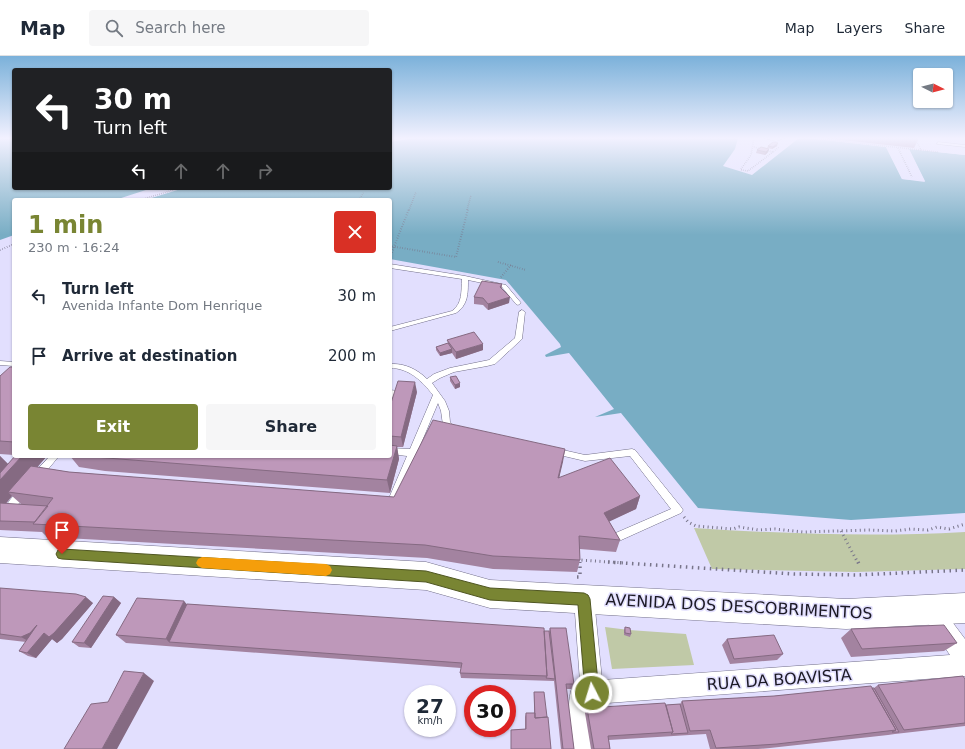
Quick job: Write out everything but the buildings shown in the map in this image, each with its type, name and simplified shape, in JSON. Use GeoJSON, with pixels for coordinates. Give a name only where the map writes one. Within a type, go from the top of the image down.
{"type":"FeatureCollection","features":[{"type":"Feature","properties":{"kind":"main road","name":"AVENIDA DOS DESCOBRIMENTOS"},"geometry":{"type":"LineString","coordinates":[[0,550],[426,576],[490,594],[846,614],[965,608]]}},
{"type":"Feature","properties":{"kind":"street"},"geometry":{"type":"LineString","coordinates":[[584,599],[587,693],[581,711],[586,749]]}},
{"type":"Feature","properties":{"kind":"street"},"geometry":{"type":"LineString","coordinates":[[931,610],[965,657]]}},
{"type":"Feature","properties":{"kind":"street","name":"RUA DA BOAVISTA"},"geometry":{"type":"LineString","coordinates":[[587,693],[965,665]]}},
{"type":"Feature","properties":{"kind":"lane"},"geometry":{"type":"LineString","coordinates":[[392,266],[504,286],[518,303]]}},
{"type":"Feature","properties":{"kind":"lane"},"geometry":{"type":"LineString","coordinates":[[392,328],[454,312],[461,308],[464,301],[465,278]]}},
{"type":"Feature","properties":{"kind":"lane"},"geometry":{"type":"LineString","coordinates":[[426,383],[437,376],[453,370],[481,366],[492,362],[518,339],[522,312]]}},
{"type":"Feature","properties":{"kind":"lane"},"geometry":{"type":"LineString","coordinates":[[0,364],[12,364]]}},
{"type":"Feature","properties":{"kind":"lane"},"geometry":{"type":"LineString","coordinates":[[392,366],[400,366],[413,371],[426,383],[437,395],[444,407],[446,423],[451,428],[462,431]]}},
{"type":"Feature","properties":{"kind":"lane"},"geometry":{"type":"LineString","coordinates":[[392,392],[395,393],[392,402]]}},
{"type":"Feature","properties":{"kind":"lane"},"geometry":{"type":"LineString","coordinates":[[376,500],[392,502],[437,395]]}},
{"type":"Feature","properties":{"kind":"lane"},"geometry":{"type":"LineString","coordinates":[[547,450],[585,458],[632,452],[678,510],[615,538]]}},
{"type":"Feature","properties":{"kind":"lane"},"geometry":{"type":"LineString","coordinates":[[392,451],[413,453]]}},
{"type":"Feature","properties":{"kind":"lane"},"geometry":{"type":"LineString","coordinates":[[14,503],[29,485],[44,473],[54,458]]}},
{"type":"Feature","properties":{"kind":"path"},"geometry":{"type":"LineString","coordinates":[[909,170],[912,177]]}},
{"type":"Feature","properties":{"kind":"path"},"geometry":{"type":"LineString","coordinates":[[147,198],[173,190]]}},
{"type":"Feature","properties":{"kind":"path"},"geometry":{"type":"LineString","coordinates":[[360,198],[364,192]]}},
{"type":"Feature","properties":{"kind":"path"},"geometry":{"type":"LineString","coordinates":[[392,252],[416,192]]}},
{"type":"Feature","properties":{"kind":"path"},"geometry":{"type":"LineString","coordinates":[[394,247],[456,257],[472,195]]}},
{"type":"Feature","properties":{"kind":"path"},"geometry":{"type":"LineString","coordinates":[[0,250],[12,245]]}},
{"type":"Feature","properties":{"kind":"path"},"geometry":{"type":"LineString","coordinates":[[498,262],[526,270]]}},
{"type":"Feature","properties":{"kind":"path"},"geometry":{"type":"LineString","coordinates":[[495,284],[511,265]]}},
{"type":"Feature","properties":{"kind":"path"},"geometry":{"type":"LineString","coordinates":[[678,510],[688,522],[696,526],[733,529],[739,527],[802,532],[928,530],[937,527],[949,529],[965,524]]}},
{"type":"Feature","properties":{"kind":"path"},"geometry":{"type":"LineString","coordinates":[[841,531],[859,564]]}},
{"type":"Feature","properties":{"kind":"path"},"geometry":{"type":"LineString","coordinates":[[590,561],[794,574],[856,575],[965,570]]}},
{"type":"Feature","properties":{"kind":"green space"},"geometry":{"type":"Polygon","coordinates":[[[694,528],[830,534],[931,534],[965,532],[965,569],[855,572],[712,569],[694,528]]]}},
{"type":"Feature","properties":{"kind":"green space"},"geometry":{"type":"Polygon","coordinates":[[[605,627],[686,634],[694,665],[612,669],[605,627]]]}},
{"type":"Feature","properties":{"kind":"water"},"geometry":{"type":"Polygon","coordinates":[[[0,170],[12,170],[12,190],[146,190],[121,198],[12,198],[12,236],[0,240],[0,170]]]}},
{"type":"Feature","properties":{"kind":"water"},"geometry":{"type":"Polygon","coordinates":[[[392,170],[737,170],[752,175],[758,170],[898,170],[902,179],[925,181],[920,170],[965,170],[965,513],[851,520],[698,508],[621,413],[595,417],[614,409],[569,353],[546,357],[545,355],[561,347],[560,344],[506,280],[392,259],[392,198],[152,198],[178,190],[392,190],[392,170]]]}},
{"type":"Feature","properties":{"kind":"pier"},"geometry":{"type":"Polygon","coordinates":[[[898,170],[899,170],[903,177],[922,179],[918,170],[919,170],[925,182],[902,179],[898,170]]]}},
{"type":"Feature","properties":{"kind":"slow traffic"},"geometry":{"type":"LineString","coordinates":[[202,563],[326,570]]}},
{"type":"Feature","properties":{"kind":"route"},"geometry":{"type":"LineString","coordinates":[[62,554],[426,576],[490,594],[584,599],[592,693]]}}]}
